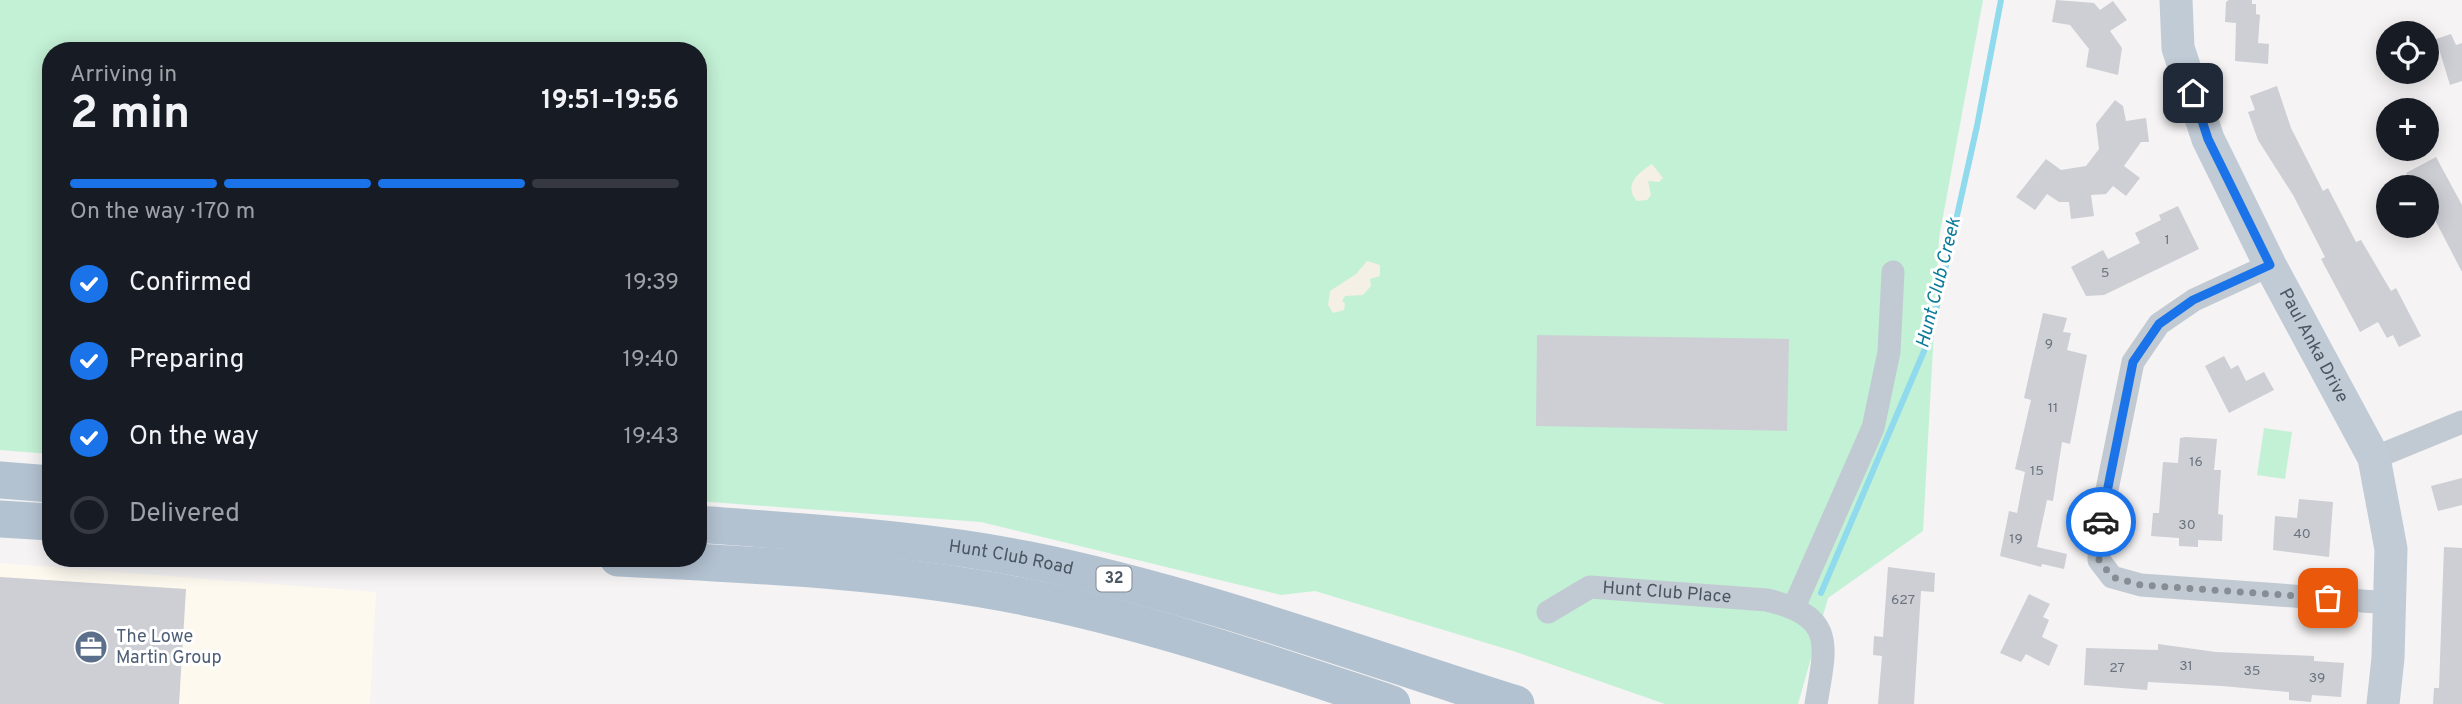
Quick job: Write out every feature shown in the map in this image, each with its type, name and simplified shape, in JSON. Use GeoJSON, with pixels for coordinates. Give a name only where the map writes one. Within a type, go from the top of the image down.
{"type":"FeatureCollection","features":[{"type":"Feature","properties":{"kind":"main road"},"geometry":{"type":"LineString","coordinates":[[0,481],[42,483]]}},
{"type":"Feature","properties":{"kind":"main road"},"geometry":{"type":"LineString","coordinates":[[0,519],[42,521]]}},
{"type":"Feature","properties":{"kind":"main road","name":"Hunt Club Road"},"geometry":{"type":"LineString","coordinates":[[707,525],[897,540],[1030,560],[1192,599],[1516,704]]}},
{"type":"Feature","properties":{"kind":"main road","name":"Hunt Club Road"},"geometry":{"type":"LineString","coordinates":[[707,564],[875,576],[1023,597],[1171,634],[1392,704]]}},
{"type":"Feature","properties":{"kind":"street","name":"Paul Anka Drive"},"geometry":{"type":"LineString","coordinates":[[2176,0],[2178,48],[2208,139],[2270,265],[2374,458],[2391,549],[2383,704]]}},
{"type":"Feature","properties":{"kind":"street"},"geometry":{"type":"LineString","coordinates":[[2270,265],[2193,300],[2167,318],[2159,324],[2133,362],[2099,529],[2099,560],[2112,577],[2141,585],[2390,603]]}},
{"type":"Feature","properties":{"kind":"street"},"geometry":{"type":"LineString","coordinates":[[1816,704],[1824,658],[1822,637],[1813,619],[1794,607],[1873,428],[1889,352],[1893,272]]}},
{"type":"Feature","properties":{"kind":"street"},"geometry":{"type":"LineString","coordinates":[[2374,458],[2462,422]]}},
{"type":"Feature","properties":{"kind":"street","name":"Hunt Club Place"},"geometry":{"type":"LineString","coordinates":[[1548,612],[1590,587],[1767,600],[1794,607]]}},
{"type":"Feature","properties":{"kind":"shaded area"},"geometry":{"type":"Polygon","coordinates":[[[0,563],[376,592],[370,704],[0,704],[0,563]]]}},
{"type":"Feature","properties":{"kind":"green space"},"geometry":{"type":"Polygon","coordinates":[[[0,0],[1983,0],[1939,238],[1923,531],[1828,598],[1798,704],[1665,704],[1513,651],[1315,591],[1281,595],[981,522],[707,502],[707,42],[42,42],[42,453],[0,450],[0,0]]]}},
{"type":"Feature","properties":{"kind":"green space"},"geometry":{"type":"Polygon","coordinates":[[[2264,428],[2292,432],[2285,479],[2257,475],[2264,428]]]}},
{"type":"Feature","properties":{"kind":"sand"},"geometry":{"type":"Polygon","coordinates":[[[1652,164],[1663,178],[1659,182],[1648,181],[1651,195],[1647,200],[1637,201],[1631,190],[1634,180],[1652,164]]]}},
{"type":"Feature","properties":{"kind":"sand"},"geometry":{"type":"Polygon","coordinates":[[[1367,261],[1380,265],[1380,276],[1370,279],[1371,286],[1363,295],[1345,296],[1342,301],[1345,303],[1344,310],[1333,313],[1328,305],[1330,291],[1356,274],[1367,261]]]}},
{"type":"Feature","properties":{"kind":"building"},"geometry":{"type":"Polygon","coordinates":[[[2056,0],[2094,3],[2100,10],[2113,1],[2127,20],[2110,31],[2122,48],[2118,75],[2086,67],[2089,49],[2070,25],[2052,22],[2056,0]]]}},
{"type":"Feature","properties":{"kind":"building"},"geometry":{"type":"Polygon","coordinates":[[[2252,0],[2252,4],[2256,4],[2256,14],[2260,15],[2258,43],[2269,44],[2268,64],[2235,61],[2236,23],[2225,22],[2226,2],[2252,0]]]}},
{"type":"Feature","properties":{"kind":"building"},"geometry":{"type":"Polygon","coordinates":[[[2451,34],[2456,45],[2462,43],[2462,81],[2450,85],[2439,49],[2439,38],[2451,34]]]}},
{"type":"Feature","properties":{"kind":"building"},"geometry":{"type":"Polygon","coordinates":[[[2277,86],[2291,128],[2323,191],[2328,188],[2356,242],[2361,240],[2391,291],[2396,288],[2421,336],[2399,347],[2393,335],[2387,338],[2378,322],[2360,332],[2321,259],[2325,257],[2293,195],[2258,140],[2248,112],[2255,110],[2250,96],[2277,86]]]}},
{"type":"Feature","properties":{"kind":"building"},"geometry":{"type":"Polygon","coordinates":[[[2115,100],[2123,106],[2126,121],[2146,118],[2149,142],[2141,142],[2124,166],[2140,178],[2126,196],[2113,186],[2106,194],[2091,195],[2094,216],[2071,219],[2069,202],[2059,202],[2047,194],[2035,210],[2016,197],[2046,159],[2061,170],[2086,166],[2099,149],[2096,124],[2115,100]]]}},
{"type":"Feature","properties":{"kind":"building"},"geometry":{"type":"Polygon","coordinates":[[[2428,161],[2438,161],[2462,205],[2462,272],[2439,228],[2439,175],[2406,173],[2428,161]]]}},
{"type":"Feature","properties":{"kind":"building"},"geometry":{"type":"Polygon","coordinates":[[[2178,206],[2199,249],[2104,295],[2086,296],[2071,267],[2103,250],[2108,259],[2140,243],[2135,233],[2161,220],[2159,215],[2178,206]]]}},
{"type":"Feature","properties":{"kind":"building"},"geometry":{"type":"Polygon","coordinates":[[[2043,313],[2067,318],[2063,332],[2071,333],[2067,350],[2087,355],[2070,444],[2062,442],[2053,501],[2047,500],[2037,547],[2067,554],[2064,569],[2042,564],[2041,567],[2000,556],[2009,511],[2017,513],[2025,472],[2015,469],[2031,400],[2024,398],[2043,313]]]}},
{"type":"Feature","properties":{"kind":"building"},"geometry":{"type":"Polygon","coordinates":[[[1537,335],[1789,339],[1787,431],[1536,426],[1537,335]]]}},
{"type":"Feature","properties":{"kind":"building"},"geometry":{"type":"Polygon","coordinates":[[[2224,356],[2231,369],[2238,365],[2246,381],[2264,372],[2274,390],[2229,413],[2205,366],[2224,356]]]}},
{"type":"Feature","properties":{"kind":"building"},"geometry":{"type":"Polygon","coordinates":[[[2180,438],[2217,439],[2214,470],[2221,470],[2218,514],[2223,515],[2222,541],[2198,540],[2198,547],[2179,546],[2179,538],[2151,536],[2153,513],[2159,513],[2163,462],[2178,463],[2180,438]]]}},
{"type":"Feature","properties":{"kind":"building"},"geometry":{"type":"Polygon","coordinates":[[[2462,478],[2462,505],[2438,511],[2431,486],[2462,478]]]}},
{"type":"Feature","properties":{"kind":"building"},"geometry":{"type":"Polygon","coordinates":[[[2299,499],[2333,502],[2329,557],[2273,550],[2275,516],[2297,518],[2299,499]]]}},
{"type":"Feature","properties":{"kind":"building"},"geometry":{"type":"Polygon","coordinates":[[[2444,547],[2462,548],[2462,704],[2433,704],[2434,688],[2439,688],[2444,547]]]}},
{"type":"Feature","properties":{"kind":"building"},"geometry":{"type":"Polygon","coordinates":[[[1888,567],[1935,573],[1934,592],[1921,591],[1914,704],[1878,704],[1882,656],[1873,655],[1874,636],[1883,637],[1888,567]]]}},
{"type":"Feature","properties":{"kind":"building","name":"The Lowe Martin Group"},"geometry":{"type":"Polygon","coordinates":[[[0,577],[186,589],[179,704],[0,704],[0,577]]]}},
{"type":"Feature","properties":{"kind":"building"},"geometry":{"type":"Polygon","coordinates":[[[2029,594],[2050,604],[2043,617],[2049,620],[2042,637],[2058,645],[2049,666],[2026,654],[2021,662],[2000,653],[2029,594]]]}},
{"type":"Feature","properties":{"kind":"building"},"geometry":{"type":"Polygon","coordinates":[[[2158,644],[2216,652],[2314,656],[2314,661],[2344,663],[2341,697],[2312,695],[2311,702],[2289,700],[2289,692],[2222,686],[2148,682],[2147,690],[2084,685],[2086,648],[2158,650],[2158,644]]]}},
{"type":"Feature","properties":{"kind":"waterway","name":"Hunt Club Creek"},"geometry":{"type":"LineString","coordinates":[[1821,593],[1930,337],[1977,126],[2001,0]]}},
{"type":"Feature","properties":{"kind":"way so far"},"geometry":{"type":"LineString","coordinates":[[2101,522],[2099,560],[2112,577],[2141,585],[2328,598]]}},
{"type":"Feature","properties":{"kind":"place","name":"The Lowe Martin Group"},"geometry":{"type":"Point","coordinates":[91,647]}},
{"type":"Feature","properties":{"kind":"route"},"geometry":{"type":"LineString","coordinates":[[2101,522],[2133,362],[2159,324],[2193,300],[2270,265],[2208,139],[2193,93]]}}]}
